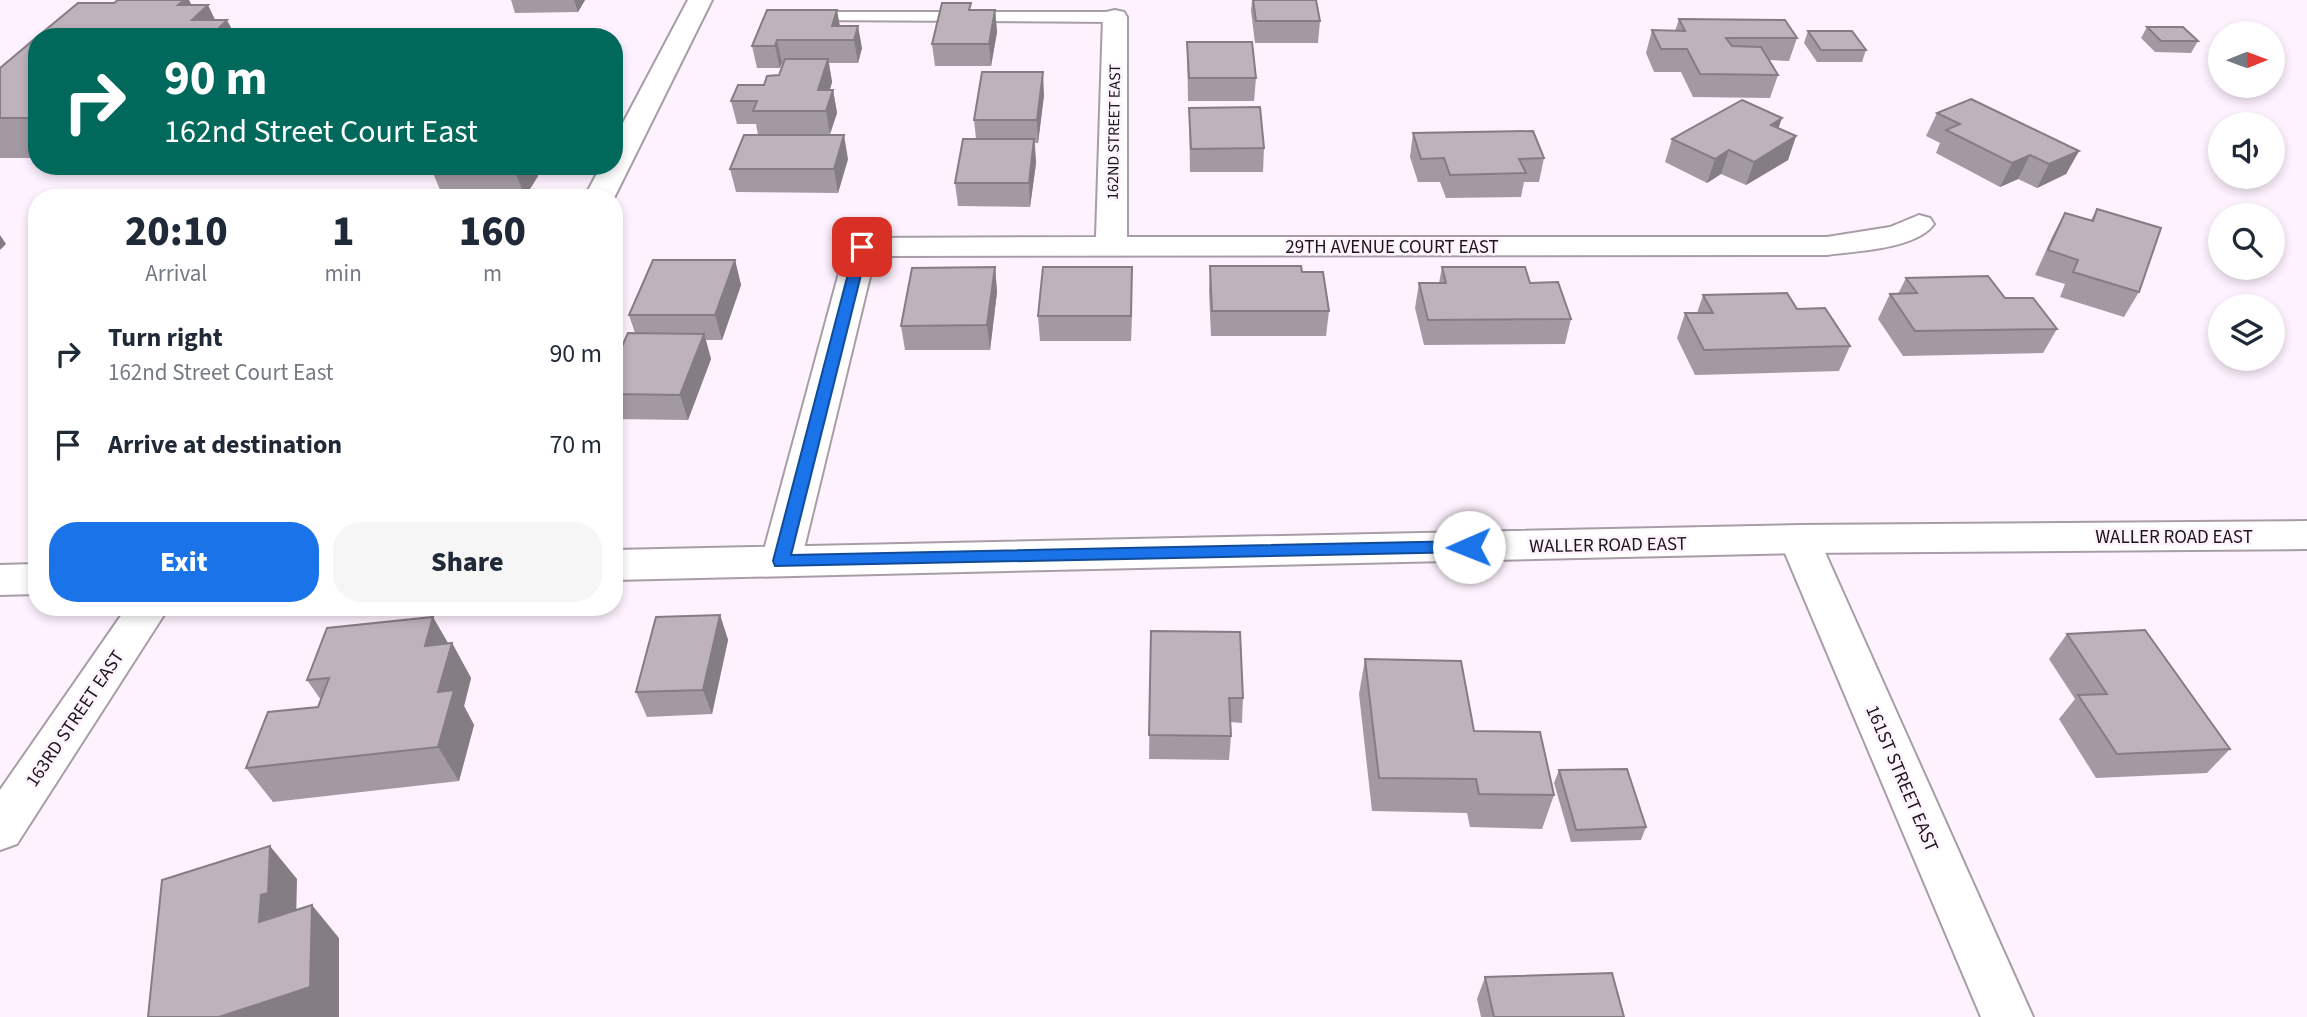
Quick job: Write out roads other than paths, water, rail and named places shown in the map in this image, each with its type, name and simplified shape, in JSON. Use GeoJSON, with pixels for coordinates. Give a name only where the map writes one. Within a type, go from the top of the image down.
{"type":"FeatureCollection","features":[{"type":"Feature","properties":{"kind":"street"},"geometry":{"type":"LineString","coordinates":[[623,151],[700,0]]}},
{"type":"Feature","properties":{"kind":"street","name":"162ND STREET EAST"},"geometry":{"type":"LineString","coordinates":[[1111,247],[1115,17]]}},
{"type":"Feature","properties":{"kind":"street","name":"29TH AVENUE COURT EAST"},"geometry":{"type":"LineString","coordinates":[[781,561],[862,247],[1827,246],[1898,235],[1919,224]]}},
{"type":"Feature","properties":{"kind":"street","name":"WALLER ROAD EAST"},"geometry":{"type":"LineString","coordinates":[[623,565],[1799,539],[2307,535]]}},
{"type":"Feature","properties":{"kind":"street","name":"161ST STREET EAST"},"geometry":{"type":"LineString","coordinates":[[1799,539],[2007,1017]]}},
{"type":"Feature","properties":{"kind":"street"},"geometry":{"type":"LineString","coordinates":[[0,580],[28,579]]}},
{"type":"Feature","properties":{"kind":"street","name":"163RD STREET EAST"},"geometry":{"type":"LineString","coordinates":[[0,829],[143,616]]}},
{"type":"Feature","properties":{"kind":"lane"},"geometry":{"type":"LineString","coordinates":[[812,17],[1115,17]]}}]}
